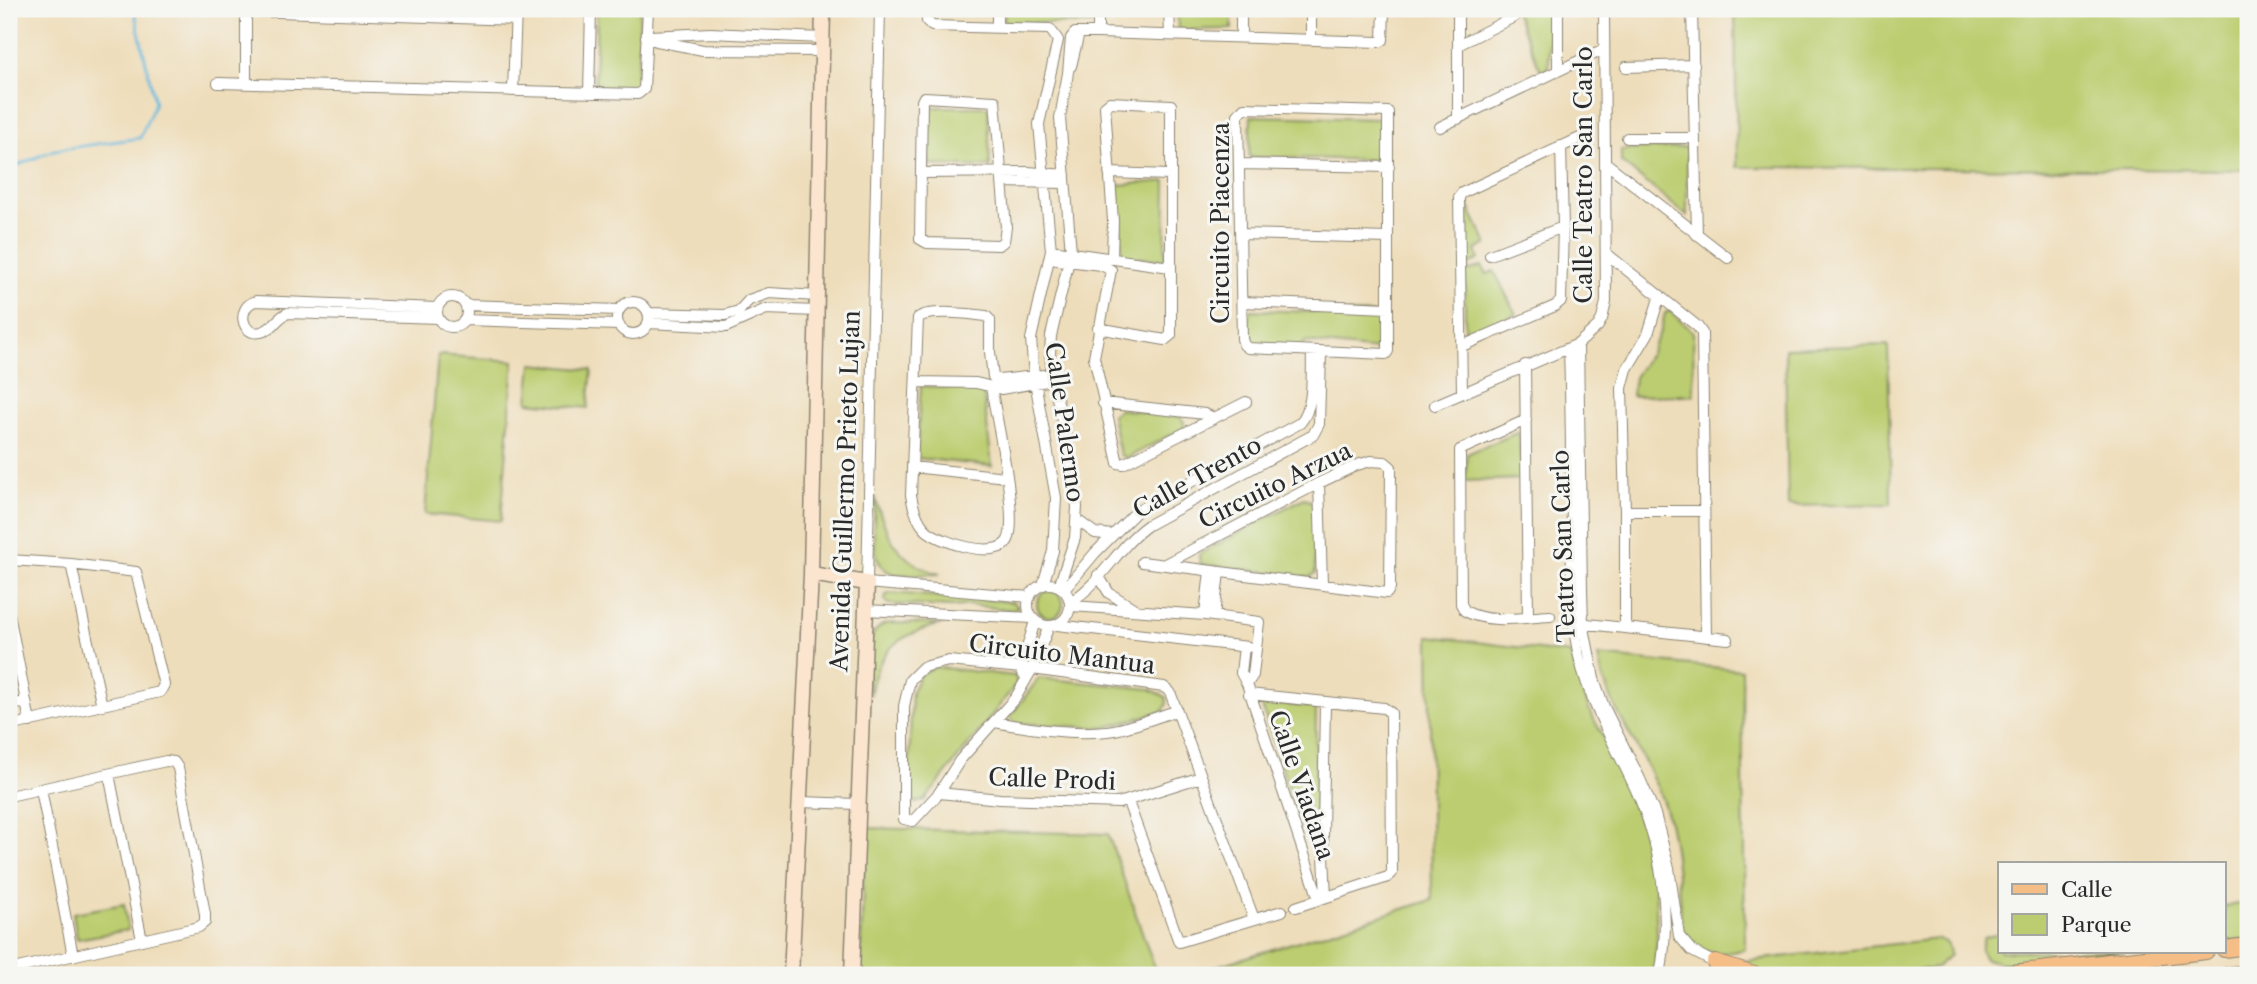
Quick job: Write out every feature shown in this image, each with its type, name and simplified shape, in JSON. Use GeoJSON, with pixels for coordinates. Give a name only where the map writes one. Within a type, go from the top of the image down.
{"type":"FeatureCollection","features":[{"type":"Feature","properties":{"kind":"main road"},"geometry":{"type":"LineString","coordinates":[[2226,949],[2248,946]]}},
{"type":"Feature","properties":{"kind":"main road"},"geometry":{"type":"LineString","coordinates":[[1995,975],[2188,953]]}},
{"type":"Feature","properties":{"kind":"main road"},"geometry":{"type":"LineString","coordinates":[[1715,963],[1755,975]]}},
{"type":"Feature","properties":{"kind":"main road"},"geometry":{"type":"LineString","coordinates":[[2228,975],[2248,973]]}},
{"type":"Feature","properties":{"kind":"street"},"geometry":{"type":"LineString","coordinates":[[589,93],[591,9]]}},
{"type":"Feature","properties":{"kind":"street"},"geometry":{"type":"LineString","coordinates":[[218,83],[638,94],[644,89],[648,9]]}},
{"type":"Feature","properties":{"kind":"street","name":"Avenida Guillermo Prieto Lujan"},"geometry":{"type":"LineString","coordinates":[[791,975],[811,574],[823,9]]}},
{"type":"Feature","properties":{"kind":"street","name":"Avenida Guillermo Prieto Lujan"},"geometry":{"type":"LineString","coordinates":[[852,975],[867,583],[880,9]]}},
{"type":"Feature","properties":{"kind":"street"},"geometry":{"type":"LineString","coordinates":[[927,9],[927,21],[932,26],[997,28],[997,9]]}},
{"type":"Feature","properties":{"kind":"street"},"geometry":{"type":"LineString","coordinates":[[1098,9],[1098,33],[1381,42],[1385,36],[1384,9]]}},
{"type":"Feature","properties":{"kind":"street"},"geometry":{"type":"LineString","coordinates":[[1170,9],[1170,35]]}},
{"type":"Feature","properties":{"kind":"street"},"geometry":{"type":"LineString","coordinates":[[1241,9],[1241,37]]}},
{"type":"Feature","properties":{"kind":"street"},"geometry":{"type":"LineString","coordinates":[[1311,9],[1311,40]]}},
{"type":"Feature","properties":{"kind":"street"},"geometry":{"type":"LineString","coordinates":[[1458,9],[1458,119]]}},
{"type":"Feature","properties":{"kind":"street"},"geometry":{"type":"LineString","coordinates":[[1558,9],[1558,71]]}},
{"type":"Feature","properties":{"kind":"street","name":"Calle Teatro San Carlo"},"geometry":{"type":"LineString","coordinates":[[1435,405],[1573,346],[1591,333],[1602,319],[1606,302],[1607,254],[1604,9]]}},
{"type":"Feature","properties":{"kind":"street"},"geometry":{"type":"LineString","coordinates":[[1692,9],[1697,235]]}},
{"type":"Feature","properties":{"kind":"street"},"geometry":{"type":"LineString","coordinates":[[246,83],[248,10],[516,14],[513,91]]}},
{"type":"Feature","properties":{"kind":"street"},"geometry":{"type":"LineString","coordinates":[[1458,45],[1514,17]]}},
{"type":"Feature","properties":{"kind":"street","name":"Calle Palermo"},"geometry":{"type":"LineString","coordinates":[[997,28],[1051,31],[1058,45],[1039,124],[1051,255],[1031,339],[1057,515],[1053,551],[1043,585]]}},
{"type":"Feature","properties":{"kind":"street"},"geometry":{"type":"LineString","coordinates":[[646,37],[728,33],[765,35],[822,44]]}},
{"type":"Feature","properties":{"kind":"street"},"geometry":{"type":"LineString","coordinates":[[728,33],[728,50]]}},
{"type":"Feature","properties":{"kind":"street","name":"Calle Palermo"},"geometry":{"type":"LineString","coordinates":[[1062,588],[1077,520],[1076,486],[1052,377],[1051,336],[1070,257],[1060,118],[1071,60],[1071,38],[1077,33],[1098,33]]}},
{"type":"Feature","properties":{"kind":"street"},"geometry":{"type":"LineString","coordinates":[[765,35],[765,50]]}},
{"type":"Feature","properties":{"kind":"street"},"geometry":{"type":"LineString","coordinates":[[646,37],[703,50],[765,50],[822,44]]}},
{"type":"Feature","properties":{"kind":"street"},"geometry":{"type":"LineString","coordinates":[[1440,128],[1604,49]]}},
{"type":"Feature","properties":{"kind":"street"},"geometry":{"type":"LineString","coordinates":[[1053,58],[1071,60]]}},
{"type":"Feature","properties":{"kind":"street"},"geometry":{"type":"LineString","coordinates":[[1626,66],[1694,65]]}},
{"type":"Feature","properties":{"kind":"street"},"geometry":{"type":"LineString","coordinates":[[925,96],[995,101],[1005,236],[999,245],[927,243],[919,237],[921,173],[922,101],[925,96]]}},
{"type":"Feature","properties":{"kind":"street"},"geometry":{"type":"LineString","coordinates":[[1098,328],[1165,340],[1171,332],[1171,105],[1110,102],[1104,109],[1113,221],[1111,264],[1098,328],[1095,365],[1116,461],[1121,464],[1246,402]]}},
{"type":"Feature","properties":{"kind":"street","name":"Circuito Piacenza"},"geometry":{"type":"LineString","coordinates":[[1241,109],[1386,110],[1389,114],[1389,167],[1386,354],[1245,347],[1242,339],[1238,115],[1241,109]]}},
{"type":"Feature","properties":{"kind":"street"},"geometry":{"type":"LineString","coordinates":[[1462,392],[1460,197],[1462,193],[1582,137]]}},
{"type":"Feature","properties":{"kind":"street"},"geometry":{"type":"LineString","coordinates":[[1627,138],[1695,138]]}},
{"type":"Feature","properties":{"kind":"street"},"geometry":{"type":"LineString","coordinates":[[1462,346],[1558,304],[1562,298],[1561,146]]}},
{"type":"Feature","properties":{"kind":"street"},"geometry":{"type":"LineString","coordinates":[[1606,163],[1728,258]]}},
{"type":"Feature","properties":{"kind":"street"},"geometry":{"type":"LineString","coordinates":[[1240,164],[1389,167]]}},
{"type":"Feature","properties":{"kind":"street"},"geometry":{"type":"LineString","coordinates":[[921,173],[1065,179]]}},
{"type":"Feature","properties":{"kind":"street"},"geometry":{"type":"LineString","coordinates":[[1109,173],[1170,175]]}},
{"type":"Feature","properties":{"kind":"street"},"geometry":{"type":"LineString","coordinates":[[1490,255],[1563,227]]}},
{"type":"Feature","properties":{"kind":"street"},"geometry":{"type":"LineString","coordinates":[[1242,234],[1388,238]]}},
{"type":"Feature","properties":{"kind":"street"},"geometry":{"type":"LineString","coordinates":[[1607,254],[1660,295],[1702,333],[1706,637]]}},
{"type":"Feature","properties":{"kind":"street"},"geometry":{"type":"LineString","coordinates":[[1051,255],[1111,264],[1170,267]]}},
{"type":"Feature","properties":{"kind":"street"},"geometry":{"type":"LineString","coordinates":[[648,318],[726,315],[739,311],[749,300],[769,293],[817,303]]}},
{"type":"Feature","properties":{"kind":"street"},"geometry":{"type":"LineString","coordinates":[[1625,628],[1622,387],[1627,369],[1648,334],[1660,295]]}},
{"type":"Feature","properties":{"kind":"street"},"geometry":{"type":"LineString","coordinates":[[448,297],[458,298],[466,305],[619,310],[627,303],[637,303],[642,305],[648,318],[642,331],[632,334],[619,325],[465,320],[453,327],[444,325],[438,313],[448,297]]}},
{"type":"Feature","properties":{"kind":"street"},"geometry":{"type":"LineString","coordinates":[[256,301],[438,313],[288,313],[263,332],[257,333],[245,325],[242,318],[246,307],[256,301]]}},
{"type":"Feature","properties":{"kind":"street"},"geometry":{"type":"LineString","coordinates":[[1243,302],[1388,308]]}},
{"type":"Feature","properties":{"kind":"street"},"geometry":{"type":"LineString","coordinates":[[648,318],[726,327],[766,309],[817,303]]}},
{"type":"Feature","properties":{"kind":"street"},"geometry":{"type":"LineString","coordinates":[[465,320],[466,305]]}},
{"type":"Feature","properties":{"kind":"street"},"geometry":{"type":"LineString","coordinates":[[619,310],[619,325]]}},
{"type":"Feature","properties":{"kind":"street"},"geometry":{"type":"LineString","coordinates":[[991,387],[1011,505],[1011,531],[1003,547],[993,550],[947,542],[925,528],[912,504],[920,316],[988,317],[993,377],[999,380],[1035,380]]}},
{"type":"Feature","properties":{"kind":"street","name":"Teatro San Carlo"},"geometry":{"type":"LineString","coordinates":[[1573,346],[1578,623],[1582,667],[1592,699],[1635,788],[1653,838],[1663,892],[1664,928],[1660,975]]}},
{"type":"Feature","properties":{"kind":"street","name":"Calle Trento"},"geometry":{"type":"LineString","coordinates":[[1062,588],[1129,517],[1147,504],[1300,423],[1309,404],[1317,352]]}},
{"type":"Feature","properties":{"kind":"street","name":"Calle Trento"},"geometry":{"type":"LineString","coordinates":[[1070,604],[1132,538],[1148,525],[1313,435],[1319,424],[1317,352]]}},
{"type":"Feature","properties":{"kind":"street"},"geometry":{"type":"LineString","coordinates":[[1525,365],[1528,617]]}},
{"type":"Feature","properties":{"kind":"street"},"geometry":{"type":"LineString","coordinates":[[916,382],[976,383],[1001,389],[1052,377]]}},
{"type":"Feature","properties":{"kind":"street"},"geometry":{"type":"LineString","coordinates":[[1103,403],[1205,414],[1214,418]]}},
{"type":"Feature","properties":{"kind":"street"},"geometry":{"type":"LineString","coordinates":[[1526,420],[1462,447],[1459,452],[1462,608],[1480,617],[1550,616]]}},
{"type":"Feature","properties":{"kind":"street","name":"Circuito Arzua"},"geometry":{"type":"LineString","coordinates":[[1142,562],[1383,593],[1391,588],[1391,467],[1385,462],[1363,462],[1319,482],[1166,564]]}},
{"type":"Feature","properties":{"kind":"street"},"geometry":{"type":"LineString","coordinates":[[912,467],[1006,477]]}},
{"type":"Feature","properties":{"kind":"street"},"geometry":{"type":"LineString","coordinates":[[1319,482],[1322,584]]}},
{"type":"Feature","properties":{"kind":"street"},"geometry":{"type":"LineString","coordinates":[[1625,512],[1704,511]]}},
{"type":"Feature","properties":{"kind":"street"},"geometry":{"type":"LineString","coordinates":[[1077,520],[1095,533],[1112,535]]}},
{"type":"Feature","properties":{"kind":"street"},"geometry":{"type":"LineString","coordinates":[[9,560],[136,572],[164,685],[160,692],[9,726]]}},
{"type":"Feature","properties":{"kind":"street"},"geometry":{"type":"LineString","coordinates":[[71,564],[102,706]]}},
{"type":"Feature","properties":{"kind":"street"},"geometry":{"type":"LineString","coordinates":[[1070,604],[1210,616],[1215,572]]}},
{"type":"Feature","properties":{"kind":"street"},"geometry":{"type":"LineString","coordinates":[[811,574],[867,583],[1030,597]]}},
{"type":"Feature","properties":{"kind":"street"},"geometry":{"type":"LineString","coordinates":[[1098,575],[1115,598],[1138,611]]}},
{"type":"Feature","properties":{"kind":"street"},"geometry":{"type":"LineString","coordinates":[[939,793],[960,760],[1016,697],[1023,681],[1034,620],[1028,604],[1030,597],[1037,587],[1043,585],[1062,588],[1070,604],[1067,617],[1053,626],[1026,668]]}},
{"type":"Feature","properties":{"kind":"street"},"geometry":{"type":"LineString","coordinates":[[866,610],[1034,620],[1053,626],[1257,648]]}},
{"type":"Feature","properties":{"kind":"street"},"geometry":{"type":"LineString","coordinates":[[9,614],[10,634],[30,722]]}},
{"type":"Feature","properties":{"kind":"street","name":"Calle Viadana"},"geometry":{"type":"LineString","coordinates":[[1210,616],[1259,623],[1253,675],[1248,689]]}},
{"type":"Feature","properties":{"kind":"street"},"geometry":{"type":"LineString","coordinates":[[1578,623],[1728,639]]}},
{"type":"Feature","properties":{"kind":"street","name":"Teatro San Carlo"},"geometry":{"type":"LineString","coordinates":[[1578,623],[1604,707],[1655,814],[1669,868],[1679,936],[1692,951],[1715,963]]}},
{"type":"Feature","properties":{"kind":"street","name":"Calle Viadana"},"geometry":{"type":"LineString","coordinates":[[1244,647],[1241,673],[1323,898]]}},
{"type":"Feature","properties":{"kind":"street","name":"Circuito Mantua"},"geometry":{"type":"LineString","coordinates":[[939,793],[916,819],[907,821],[902,816],[906,690],[916,671],[931,663],[949,661],[1026,668],[1164,687],[1169,690],[1254,919]]}},
{"type":"Feature","properties":{"kind":"street"},"geometry":{"type":"LineString","coordinates":[[1248,689],[1389,710],[1391,713],[1392,873],[1388,877],[1296,907]]}},
{"type":"Feature","properties":{"kind":"street"},"geometry":{"type":"LineString","coordinates":[[9,702],[26,704]]}},
{"type":"Feature","properties":{"kind":"street"},"geometry":{"type":"LineString","coordinates":[[1323,898],[1325,702]]}},
{"type":"Feature","properties":{"kind":"street"},"geometry":{"type":"LineString","coordinates":[[995,722],[1044,730],[1104,731],[1176,710]]}},
{"type":"Feature","properties":{"kind":"street"},"geometry":{"type":"LineString","coordinates":[[9,796],[166,761],[174,762],[178,768],[205,922],[199,927],[9,970]]}},
{"type":"Feature","properties":{"kind":"street"},"geometry":{"type":"LineString","coordinates":[[108,774],[142,940]]}},
{"type":"Feature","properties":{"kind":"street","name":"Calle Prodi"},"geometry":{"type":"LineString","coordinates":[[939,793],[1000,799],[1112,804],[1128,802],[1201,777]]}},
{"type":"Feature","properties":{"kind":"street"},"geometry":{"type":"LineString","coordinates":[[41,789],[73,956]]}},
{"type":"Feature","properties":{"kind":"street"},"geometry":{"type":"LineString","coordinates":[[801,802],[857,804]]}},
{"type":"Feature","properties":{"kind":"street"},"geometry":{"type":"LineString","coordinates":[[1128,802],[1179,942],[1282,911]]}},
{"type":"Feature","properties":{"kind":"green space"},"geometry":{"type":"Polygon","coordinates":[[[597,9],[640,9],[637,83],[634,89],[600,88],[595,82],[597,9]]]}},
{"type":"Feature","properties":{"kind":"green space"},"geometry":{"type":"Polygon","coordinates":[[[1005,9],[1091,9],[1092,24],[1004,22],[1005,9]]]}},
{"type":"Feature","properties":{"kind":"green space"},"geometry":{"type":"Polygon","coordinates":[[[1177,9],[1232,9],[1232,29],[1178,30],[1177,9]]]}},
{"type":"Feature","properties":{"kind":"green space"},"geometry":{"type":"Polygon","coordinates":[[[1514,9],[1548,9],[1549,68],[1541,71],[1514,9]]]}},
{"type":"Feature","properties":{"kind":"green space"},"geometry":{"type":"Polygon","coordinates":[[[1735,9],[2248,9],[2248,170],[1737,167],[1735,9]]]}},
{"type":"Feature","properties":{"kind":"green space"},"geometry":{"type":"Polygon","coordinates":[[[930,107],[988,107],[990,167],[929,165],[930,107]]]}},
{"type":"Feature","properties":{"kind":"green space"},"geometry":{"type":"Polygon","coordinates":[[[1251,116],[1380,119],[1381,160],[1249,157],[1251,116]]]}},
{"type":"Feature","properties":{"kind":"green space"},"geometry":{"type":"Polygon","coordinates":[[[1687,147],[1687,216],[1621,162],[1621,150],[1687,147]]]}},
{"type":"Feature","properties":{"kind":"green space"},"geometry":{"type":"Polygon","coordinates":[[[1166,181],[1165,260],[1122,256],[1118,185],[1166,181]]]}},
{"type":"Feature","properties":{"kind":"green space"},"geometry":{"type":"Polygon","coordinates":[[[1466,201],[1487,244],[1476,250],[1479,259],[1467,266],[1466,201]]]}},
{"type":"Feature","properties":{"kind":"green space"},"geometry":{"type":"Polygon","coordinates":[[[1482,266],[1487,274],[1494,271],[1516,314],[1465,336],[1465,272],[1482,266]]]}},
{"type":"Feature","properties":{"kind":"green space"},"geometry":{"type":"Polygon","coordinates":[[[1250,310],[1381,314],[1383,339],[1377,350],[1305,342],[1299,350],[1254,343],[1247,338],[1250,310]]]}},
{"type":"Feature","properties":{"kind":"green space"},"geometry":{"type":"Polygon","coordinates":[[[1670,311],[1693,332],[1694,395],[1632,396],[1634,377],[1650,354],[1665,313],[1670,311]]]}},
{"type":"Feature","properties":{"kind":"green space"},"geometry":{"type":"Polygon","coordinates":[[[1888,345],[1891,504],[1788,506],[1785,348],[1888,345]]]}},
{"type":"Feature","properties":{"kind":"green space"},"geometry":{"type":"Polygon","coordinates":[[[438,355],[514,361],[501,521],[425,514],[438,355]]]}},
{"type":"Feature","properties":{"kind":"green space"},"geometry":{"type":"Polygon","coordinates":[[[532,364],[592,370],[588,408],[528,402],[532,364]]]}},
{"type":"Feature","properties":{"kind":"green space"},"geometry":{"type":"Polygon","coordinates":[[[921,386],[983,390],[992,466],[916,458],[921,386]]]}},
{"type":"Feature","properties":{"kind":"green space"},"geometry":{"type":"Polygon","coordinates":[[[1119,409],[1180,417],[1184,428],[1127,458],[1120,455],[1112,415],[1119,409]]]}},
{"type":"Feature","properties":{"kind":"green space"},"geometry":{"type":"Polygon","coordinates":[[[1519,432],[1521,479],[1465,481],[1467,454],[1519,432]]]}},
{"type":"Feature","properties":{"kind":"green space"},"geometry":{"type":"Polygon","coordinates":[[[875,497],[889,536],[896,546],[914,563],[940,574],[896,574],[886,571],[880,564],[874,543],[875,497]]]}},
{"type":"Feature","properties":{"kind":"green space"},"geometry":{"type":"Polygon","coordinates":[[[1304,498],[1314,503],[1315,573],[1309,577],[1200,564],[1199,554],[1304,498]]]}},
{"type":"Feature","properties":{"kind":"green space"},"geometry":{"type":"Polygon","coordinates":[[[1050,591],[1059,595],[1063,604],[1059,613],[1050,617],[1041,613],[1037,604],[1041,595],[1050,591]]]}},
{"type":"Feature","properties":{"kind":"green space"},"geometry":{"type":"Polygon","coordinates":[[[892,593],[1013,602],[1018,607],[1014,610],[970,605],[952,607],[888,604],[885,601],[886,595],[892,593]]]}},
{"type":"Feature","properties":{"kind":"green space"},"geometry":{"type":"Polygon","coordinates":[[[885,624],[942,624],[913,633],[893,646],[878,666],[870,696],[867,656],[872,637],[877,629],[885,624]]]}},
{"type":"Feature","properties":{"kind":"green space"},"geometry":{"type":"Polygon","coordinates":[[[1429,636],[1570,654],[1590,712],[1622,772],[1647,837],[1655,877],[1657,936],[1654,975],[1188,975],[1432,900],[1429,636]]]}},
{"type":"Feature","properties":{"kind":"green space"},"geometry":{"type":"Polygon","coordinates":[[[1598,656],[1742,670],[1745,949],[1727,953],[1710,952],[1696,946],[1683,932],[1673,842],[1665,806],[1608,691],[1598,656]]]}},
{"type":"Feature","properties":{"kind":"green space"},"geometry":{"type":"Polygon","coordinates":[[[934,667],[1015,676],[1017,683],[925,800],[915,803],[908,795],[912,691],[920,675],[934,667]]]}},
{"type":"Feature","properties":{"kind":"green space"},"geometry":{"type":"Polygon","coordinates":[[[1039,678],[1150,689],[1166,697],[1167,704],[1163,711],[1104,728],[1014,723],[1010,717],[1039,678]]]}},
{"type":"Feature","properties":{"kind":"green space"},"geometry":{"type":"Polygon","coordinates":[[[1261,703],[1316,707],[1315,828],[1309,831],[1301,827],[1261,703]]]}},
{"type":"Feature","properties":{"kind":"green space"},"geometry":{"type":"Polygon","coordinates":[[[865,828],[1108,834],[1157,975],[860,975],[865,828]]]}},
{"type":"Feature","properties":{"kind":"green space"},"geometry":{"type":"Polygon","coordinates":[[[2248,903],[2248,939],[2226,941],[2226,906],[2248,903]]]}},
{"type":"Feature","properties":{"kind":"green space"},"geometry":{"type":"Polygon","coordinates":[[[124,904],[128,930],[77,939],[73,913],[124,904]]]}},
{"type":"Feature","properties":{"kind":"green space"},"geometry":{"type":"Polygon","coordinates":[[[1998,934],[1998,953],[2106,953],[2002,963],[1985,959],[1980,950],[1984,938],[1998,934]]]}},
{"type":"Feature","properties":{"kind":"green space"},"geometry":{"type":"Polygon","coordinates":[[[1937,939],[1947,944],[1950,955],[1936,968],[1878,975],[1774,975],[1753,971],[1737,962],[1937,939]]]}},
{"type":"Feature","properties":{"kind":"waterway"},"geometry":{"type":"LineString","coordinates":[[9,169],[54,150],[140,138],[155,103],[134,9]]}}]}
